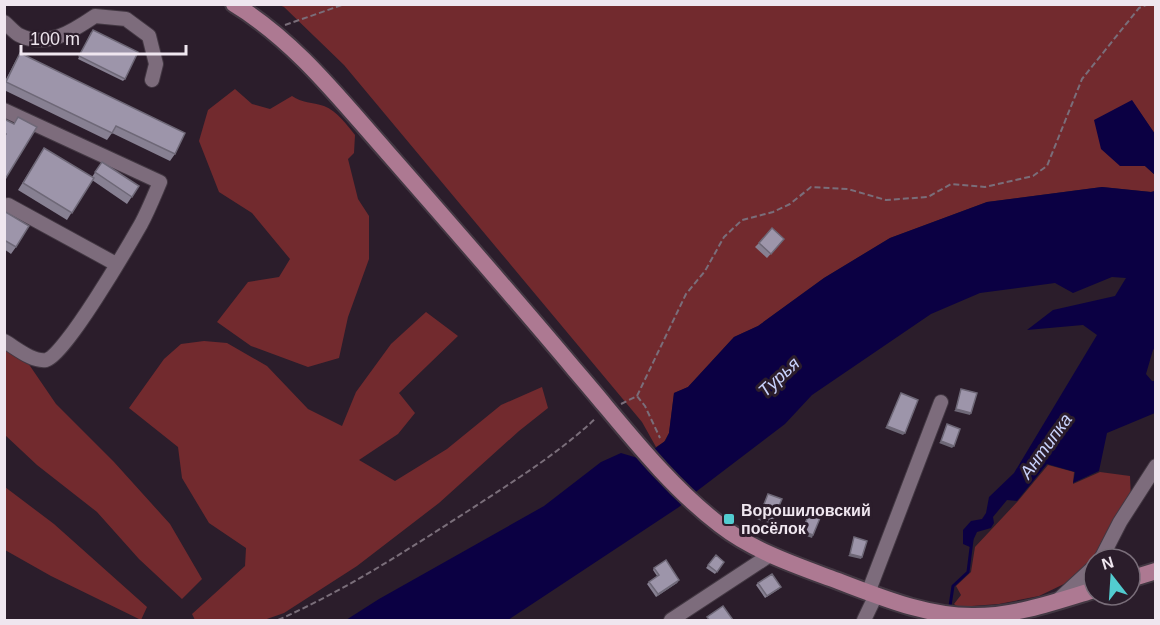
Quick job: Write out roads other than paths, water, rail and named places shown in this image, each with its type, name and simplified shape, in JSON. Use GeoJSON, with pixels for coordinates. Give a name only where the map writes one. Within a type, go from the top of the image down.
{"type":"FeatureCollection","features":[{"type":"Feature","properties":{"kind":"main road"},"geometry":{"type":"LineString","coordinates":[[234,4],[260,20],[289,44],[326,82],[646,453],[690,501],[723,528],[770,555],[872,594],[940,613],[991,616],[1036,608],[1082,594]]}},
{"type":"Feature","properties":{"kind":"street"},"geometry":{"type":"LineString","coordinates":[[4,22],[19,35],[45,41],[73,31],[95,16],[126,19],[148,36],[156,64],[152,80]]}},
{"type":"Feature","properties":{"kind":"street"},"geometry":{"type":"LineString","coordinates":[[4,111],[160,182],[141,224],[74,332],[57,354],[46,360],[32,357],[4,341]]}},
{"type":"Feature","properties":{"kind":"street"},"geometry":{"type":"LineString","coordinates":[[8,205],[116,264]]}},
{"type":"Feature","properties":{"kind":"street"},"geometry":{"type":"LineString","coordinates":[[864,621],[941,402]]}},
{"type":"Feature","properties":{"kind":"street"},"geometry":{"type":"LineString","coordinates":[[1107,547],[1155,466]]}},
{"type":"Feature","properties":{"kind":"street"},"geometry":{"type":"LineString","coordinates":[[671,621],[770,555]]}},
{"type":"Feature","properties":{"kind":"street"},"geometry":{"type":"LineString","coordinates":[[1056,602],[1082,578]]}},
{"type":"Feature","properties":{"kind":"water"},"geometry":{"type":"Polygon","coordinates":[[[1132,100],[1155,134],[1155,175],[1145,166],[1120,166],[1101,149],[1094,120],[1132,100]]]}},
{"type":"Feature","properties":{"kind":"water","name":"Турья"},"geometry":{"type":"Polygon","coordinates":[[[1102,187],[1155,191],[1155,348],[1146,374],[1152,381],[1155,381],[1155,413],[1107,433],[1099,471],[1073,483],[1075,472],[1047,464],[1017,501],[1007,500],[993,517],[994,523],[991,528],[977,532],[970,547],[963,544],[963,530],[971,521],[982,519],[986,513],[989,497],[1014,473],[1097,335],[1083,325],[1027,330],[1053,310],[1115,296],[1126,278],[1112,277],[1073,293],[1055,283],[980,293],[931,314],[812,395],[785,424],[679,507],[508,620],[346,620],[544,506],[601,462],[621,453],[641,459],[665,441],[669,433],[674,393],[688,387],[734,337],[758,326],[824,278],[890,238],[987,202],[1102,187]]]}},
{"type":"Feature","properties":{"kind":"waterway","name":"Антипка"},"geometry":{"type":"LineString","coordinates":[[950,606],[953,586],[968,572],[972,540]]}},
{"type":"Feature","properties":{"kind":"place","name":"Ворошиловский посёлок"},"geometry":{"type":"Point","coordinates":[729,519]}}]}
